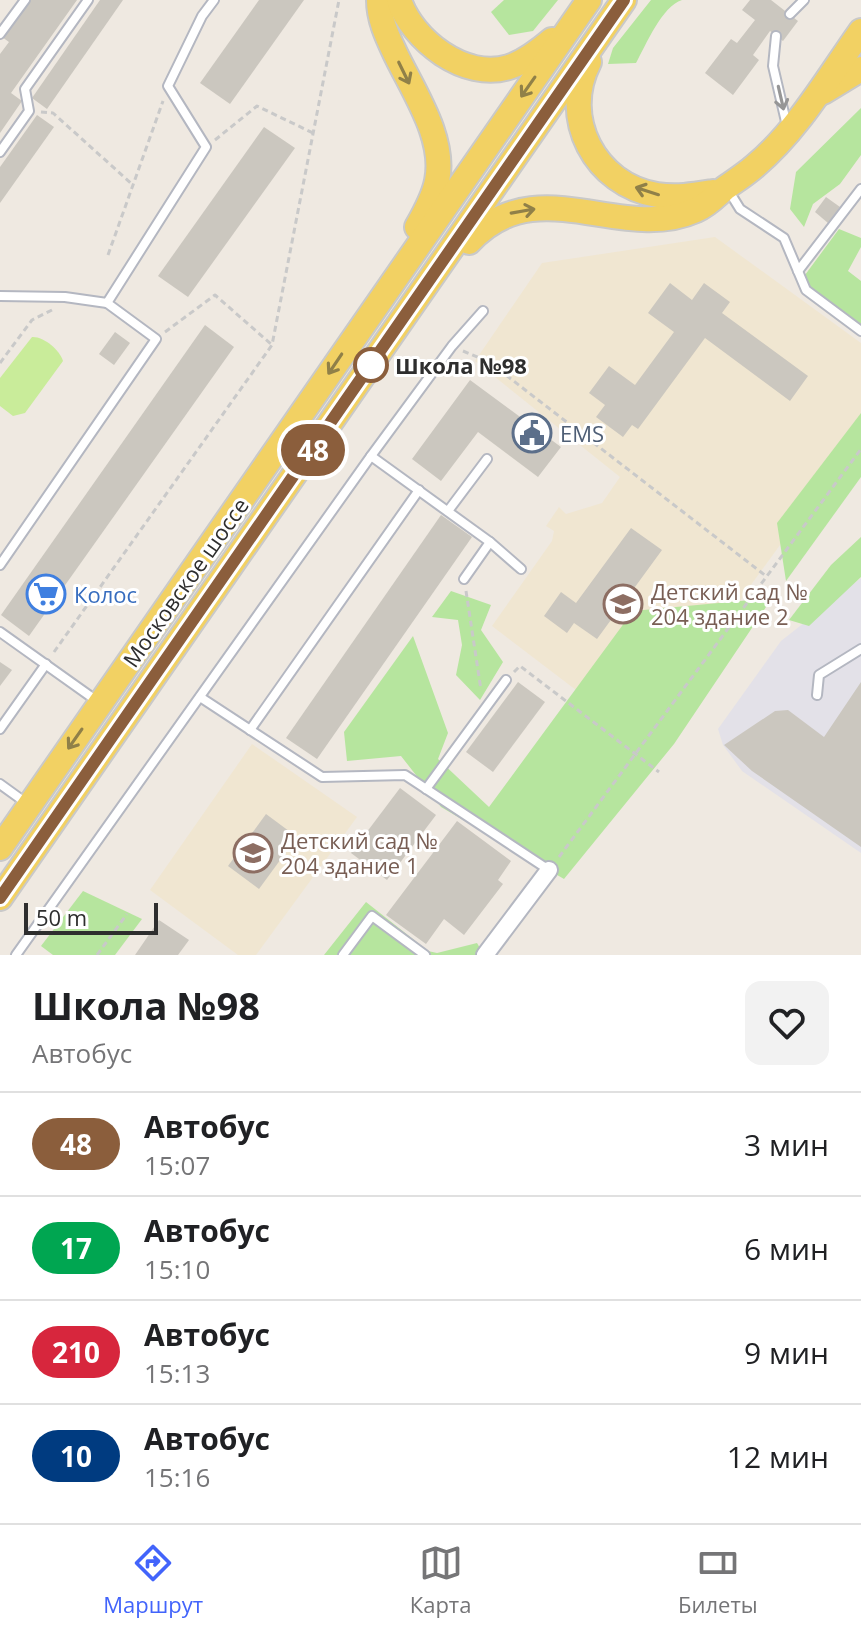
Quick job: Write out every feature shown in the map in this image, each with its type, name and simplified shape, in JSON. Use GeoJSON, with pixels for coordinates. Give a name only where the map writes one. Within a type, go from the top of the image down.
{"type":"FeatureCollection","features":[{"type":"Feature","properties":{"kind":"main road"},"geometry":{"type":"LineString","coordinates":[[379,0],[387,36],[433,135],[438,166],[437,183],[424,214],[380,300]]}},
{"type":"Feature","properties":{"kind":"main road"},"geometry":{"type":"LineString","coordinates":[[399,0],[415,31],[435,49],[459,62],[477,67],[506,68],[526,59],[550,42],[589,0]]}},
{"type":"Feature","properties":{"kind":"main road","name":"Московское шоссе"},"geometry":{"type":"LineString","coordinates":[[0,848],[589,0]]}},
{"type":"Feature","properties":{"kind":"main road"},"geometry":{"type":"LineString","coordinates":[[618,9],[582,76],[579,117],[587,146],[605,170],[631,186],[654,195],[680,198],[725,189]]}},
{"type":"Feature","properties":{"kind":"main road","name":"Московское шоссе"},"geometry":{"type":"LineString","coordinates":[[0,898],[618,9]]}},
{"type":"Feature","properties":{"kind":"main road"},"geometry":{"type":"LineString","coordinates":[[406,317],[481,229],[503,214],[560,209],[664,218],[696,211],[757,165],[814,97],[861,31]]}},
{"type":"Feature","properties":{"kind":"main road"},"geometry":{"type":"LineString","coordinates":[[814,97],[861,69]]}},
{"type":"Feature","properties":{"kind":"street"},"geometry":{"type":"LineString","coordinates":[[485,955],[549,870]]}},
{"type":"Feature","properties":{"kind":"lane"},"geometry":{"type":"LineString","coordinates":[[0,34],[25,0]]}},
{"type":"Feature","properties":{"kind":"lane"},"geometry":{"type":"LineString","coordinates":[[0,152],[29,111],[25,89],[88,0]]}},
{"type":"Feature","properties":{"kind":"lane"},"geometry":{"type":"LineString","coordinates":[[107,303],[206,147],[168,86],[202,16],[214,0]]}},
{"type":"Feature","properties":{"kind":"lane"},"geometry":{"type":"LineString","coordinates":[[790,14],[804,0]]}},
{"type":"Feature","properties":{"kind":"lane"},"geometry":{"type":"LineString","coordinates":[[776,36],[773,66],[788,130]]}},
{"type":"Feature","properties":{"kind":"lane"},"geometry":{"type":"LineString","coordinates":[[725,189],[740,209],[784,238],[806,290],[861,331]]}},
{"type":"Feature","properties":{"kind":"lane"},"geometry":{"type":"LineString","coordinates":[[798,271],[860,193]]}},
{"type":"Feature","properties":{"kind":"lane"},"geometry":{"type":"LineString","coordinates":[[0,296],[107,303],[156,339],[0,565]]}},
{"type":"Feature","properties":{"kind":"lane"},"geometry":{"type":"LineString","coordinates":[[16,955],[371,456],[452,346],[483,311]]}},
{"type":"Feature","properties":{"kind":"lane"},"geometry":{"type":"LineString","coordinates":[[371,456],[490,542],[521,569]]}},
{"type":"Feature","properties":{"kind":"lane"},"geometry":{"type":"LineString","coordinates":[[448,511],[487,459]]}},
{"type":"Feature","properties":{"kind":"lane"},"geometry":{"type":"LineString","coordinates":[[250,730],[419,490]]}},
{"type":"Feature","properties":{"kind":"lane"},"geometry":{"type":"LineString","coordinates":[[464,579],[490,542]]}},
{"type":"Feature","properties":{"kind":"lane"},"geometry":{"type":"LineString","coordinates":[[0,632],[100,704]]}},
{"type":"Feature","properties":{"kind":"lane"},"geometry":{"type":"LineString","coordinates":[[817,695],[819,675],[861,649]]}},
{"type":"Feature","properties":{"kind":"lane"},"geometry":{"type":"LineString","coordinates":[[0,729],[46,664]]}},
{"type":"Feature","properties":{"kind":"lane"},"geometry":{"type":"LineString","coordinates":[[426,789],[506,680]]}},
{"type":"Feature","properties":{"kind":"lane"},"geometry":{"type":"LineString","coordinates":[[200,697],[322,777],[405,775],[549,870]]}},
{"type":"Feature","properties":{"kind":"lane"},"geometry":{"type":"LineString","coordinates":[[0,784],[30,805]]}},
{"type":"Feature","properties":{"kind":"lane"},"geometry":{"type":"LineString","coordinates":[[343,955],[372,916],[425,955]]}},
{"type":"Feature","properties":{"kind":"path"},"geometry":{"type":"LineString","coordinates":[[46,664],[272,345],[339,0]]}},
{"type":"Feature","properties":{"kind":"path"},"geometry":{"type":"LineString","coordinates":[[108,255],[168,86]]}},
{"type":"Feature","properties":{"kind":"path"},"geometry":{"type":"LineString","coordinates":[[206,147],[257,106],[313,133]]}},
{"type":"Feature","properties":{"kind":"path"},"geometry":{"type":"LineString","coordinates":[[29,111],[53,113],[133,185]]}},
{"type":"Feature","properties":{"kind":"path"},"geometry":{"type":"LineString","coordinates":[[156,339],[215,295],[272,345]]}},
{"type":"Feature","properties":{"kind":"path"},"geometry":{"type":"LineString","coordinates":[[0,363],[32,320],[77,299]]}},
{"type":"Feature","properties":{"kind":"path"},"geometry":{"type":"LineString","coordinates":[[452,346],[489,362],[766,576]]}},
{"type":"Feature","properties":{"kind":"path"},"geometry":{"type":"LineString","coordinates":[[549,870],[861,449]]}},
{"type":"Feature","properties":{"kind":"path"},"geometry":{"type":"LineString","coordinates":[[464,579],[484,710]]}},
{"type":"Feature","properties":{"kind":"path"},"geometry":{"type":"LineString","coordinates":[[506,680],[520,666],[659,772]]}},
{"type":"Feature","properties":{"kind":"path"},"geometry":{"type":"LineString","coordinates":[[97,955],[127,914]]}},
{"type":"Feature","properties":{"kind":"shaded area"},"geometry":{"type":"Polygon","coordinates":[[[715,237],[861,343],[861,434],[643,741],[492,626],[552,541],[554,531],[546,526],[559,507],[566,514],[602,503],[620,477],[475,361],[542,263],[715,237]]]}},
{"type":"Feature","properties":{"kind":"shaded area"},"geometry":{"type":"Polygon","coordinates":[[[861,578],[861,853],[742,771],[723,745],[718,729],[781,641],[861,578]]]}},
{"type":"Feature","properties":{"kind":"shaded area","name":"Детский сад № 204 здание 1"},"geometry":{"type":"Polygon","coordinates":[[[252,744],[357,817],[256,955],[238,955],[150,890],[252,744]]]}},
{"type":"Feature","properties":{"kind":"green space"},"geometry":{"type":"Polygon","coordinates":[[[504,0],[558,0],[533,31],[509,35],[491,12],[504,0]]]}},
{"type":"Feature","properties":{"kind":"green space"},"geometry":{"type":"Polygon","coordinates":[[[651,0],[682,0],[661,18],[636,63],[608,64],[613,48],[651,0]]]}},
{"type":"Feature","properties":{"kind":"green space"},"geometry":{"type":"Polygon","coordinates":[[[861,108],[861,155],[840,184],[813,204],[804,227],[790,209],[796,172],[861,108]]]}},
{"type":"Feature","properties":{"kind":"green space"},"geometry":{"type":"Polygon","coordinates":[[[839,229],[861,238],[861,247],[848,271],[861,281],[861,324],[810,287],[805,275],[839,229]]]}},
{"type":"Feature","properties":{"kind":"green space"},"geometry":{"type":"Polygon","coordinates":[[[32,337],[50,344],[63,361],[25,413],[13,416],[0,406],[0,378],[32,337]]]}},
{"type":"Feature","properties":{"kind":"green space"},"geometry":{"type":"Polygon","coordinates":[[[861,413],[861,477],[786,581],[777,523],[861,413]]]}},
{"type":"Feature","properties":{"kind":"green space"},"geometry":{"type":"Polygon","coordinates":[[[861,537],[861,577],[809,626],[789,620],[831,565],[861,537]]]}},
{"type":"Feature","properties":{"kind":"green space"},"geometry":{"type":"Polygon","coordinates":[[[451,591],[491,605],[481,630],[503,662],[480,700],[456,675],[462,645],[458,620],[432,617],[451,591]]]}},
{"type":"Feature","properties":{"kind":"green space"},"geometry":{"type":"Polygon","coordinates":[[[772,598],[674,744],[564,879],[441,807],[401,756],[347,761],[344,732],[413,636],[448,733],[438,759],[489,807],[633,611],[772,598]]]}},
{"type":"Feature","properties":{"kind":"green space"},"geometry":{"type":"Polygon","coordinates":[[[83,891],[142,919],[115,955],[53,955],[41,946],[83,891]]]}},
{"type":"Feature","properties":{"kind":"green space"},"geometry":{"type":"Polygon","coordinates":[[[366,902],[428,951],[437,953],[477,943],[484,955],[324,955],[366,902]]]}},
{"type":"Feature","properties":{"kind":"building"},"geometry":{"type":"Polygon","coordinates":[[[28,0],[77,0],[11,93],[22,101],[0,133],[0,54],[9,42],[2,37],[28,0]]]}},
{"type":"Feature","properties":{"kind":"building"},"geometry":{"type":"Polygon","coordinates":[[[100,0],[123,0],[47,109],[32,98],[100,0]]]}},
{"type":"Feature","properties":{"kind":"building"},"geometry":{"type":"Polygon","coordinates":[[[259,0],[304,0],[230,104],[200,83],[259,0]]]}},
{"type":"Feature","properties":{"kind":"building"},"geometry":{"type":"Polygon","coordinates":[[[750,0],[771,0],[798,21],[783,41],[770,31],[753,55],[759,60],[733,95],[705,73],[731,39],[737,43],[755,20],[742,10],[750,0]]]}},
{"type":"Feature","properties":{"kind":"building"},"geometry":{"type":"Polygon","coordinates":[[[37,115],[54,127],[0,203],[0,167],[37,115]]]}},
{"type":"Feature","properties":{"kind":"building"},"geometry":{"type":"Polygon","coordinates":[[[264,127],[295,148],[188,297],[158,276],[264,127]]]}},
{"type":"Feature","properties":{"kind":"building"},"geometry":{"type":"Polygon","coordinates":[[[826,197],[840,207],[828,223],[815,212],[826,197]]]}},
{"type":"Feature","properties":{"kind":"building"},"geometry":{"type":"Polygon","coordinates":[[[670,283],[692,300],[704,283],[730,302],[722,313],[808,376],[790,401],[705,338],[638,429],[632,425],[623,437],[596,417],[605,405],[589,393],[609,366],[635,385],[674,332],[648,313],[670,283]]]}},
{"type":"Feature","properties":{"kind":"building"},"geometry":{"type":"Polygon","coordinates":[[[205,325],[234,347],[29,636],[1,615],[205,325]]]}},
{"type":"Feature","properties":{"kind":"building"},"geometry":{"type":"Polygon","coordinates":[[[115,332],[130,343],[114,365],[99,354],[115,332]]]}},
{"type":"Feature","properties":{"kind":"building"},"geometry":{"type":"Polygon","coordinates":[[[470,380],[561,447],[538,477],[478,432],[441,481],[412,459],[470,380]]]}},
{"type":"Feature","properties":{"kind":"building"},"geometry":{"type":"Polygon","coordinates":[[[441,515],[472,537],[317,759],[286,738],[441,515]]]}},
{"type":"Feature","properties":{"kind":"building"},"geometry":{"type":"Polygon","coordinates":[[[631,528],[662,550],[597,639],[574,623],[567,633],[544,616],[561,592],[576,603],[631,528]]]}},
{"type":"Feature","properties":{"kind":"building"},"geometry":{"type":"Polygon","coordinates":[[[0,662],[12,670],[0,686],[0,662]]]}},
{"type":"Feature","properties":{"kind":"building"},"geometry":{"type":"Polygon","coordinates":[[[518,682],[545,702],[493,772],[466,752],[518,682]]]}},
{"type":"Feature","properties":{"kind":"building"},"geometry":{"type":"Polygon","coordinates":[[[861,682],[861,847],[752,771],[724,745],[775,711],[788,710],[824,737],[861,682]]]}},
{"type":"Feature","properties":{"kind":"building"},"geometry":{"type":"Polygon","coordinates":[[[400,788],[436,815],[387,880],[351,853],[400,788]]]}},
{"type":"Feature","properties":{"kind":"building"},"geometry":{"type":"Polygon","coordinates":[[[266,814],[297,837],[259,889],[228,866],[266,814]]]}},
{"type":"Feature","properties":{"kind":"building"},"geometry":{"type":"Polygon","coordinates":[[[457,821],[511,861],[498,880],[503,884],[464,935],[444,919],[426,944],[386,915],[457,821]]]}},
{"type":"Feature","properties":{"kind":"building"},"geometry":{"type":"Polygon","coordinates":[[[159,920],[189,940],[178,955],[135,955],[159,920]]]}},
{"type":"Feature","properties":{"kind":"bus line","name":"48"},"geometry":{"type":"LineString","coordinates":[[0,898],[624,0]]}},
{"type":"Feature","properties":{"kind":"place","name":"Школа №98"},"geometry":{"type":"Point","coordinates":[371,365]}},
{"type":"Feature","properties":{"kind":"place","name":"EMS"},"geometry":{"type":"Point","coordinates":[532,433]}},
{"type":"Feature","properties":{"kind":"place","name":"Колос"},"geometry":{"type":"Point","coordinates":[46,594]}},
{"type":"Feature","properties":{"kind":"place","name":"Детский сад № 204 здание 2"},"geometry":{"type":"Point","coordinates":[623,604]}},
{"type":"Feature","properties":{"kind":"place","name":"Детский сад № 204 здание 1"},"geometry":{"type":"Point","coordinates":[253,853]}}]}
